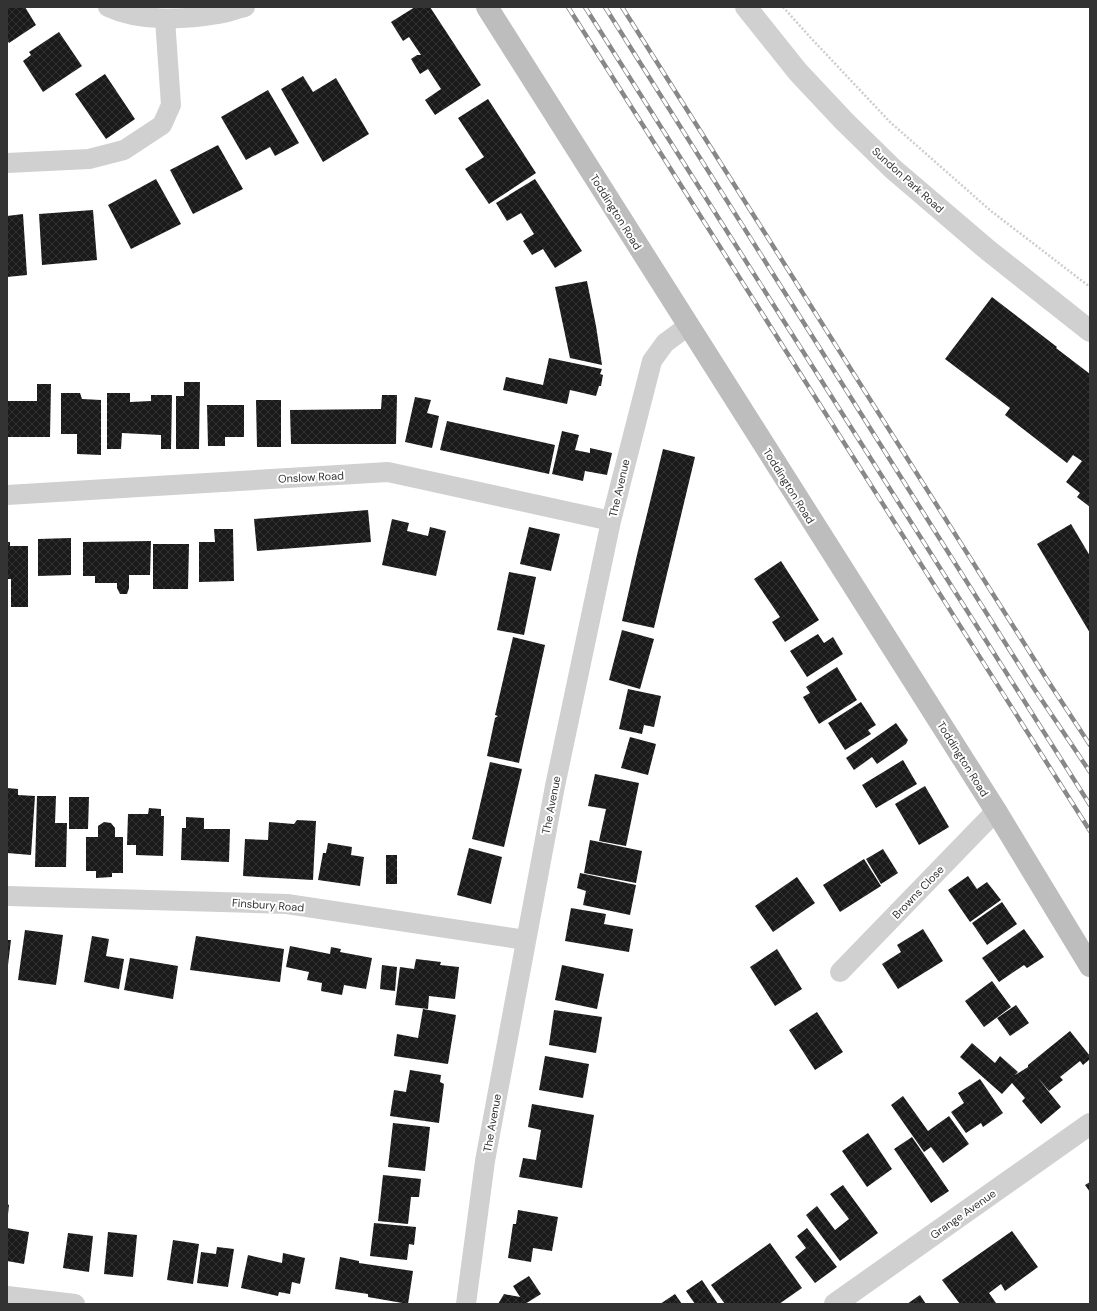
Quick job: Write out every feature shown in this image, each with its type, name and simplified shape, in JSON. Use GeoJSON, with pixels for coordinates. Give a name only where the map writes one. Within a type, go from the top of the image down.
{"type":"FeatureCollection","features":[{"type":"Feature","properties":{"kind":"main road","name":"Toddington Road"},"geometry":{"type":"LineString","coordinates":[[487,7],[996,811],[1090,966]]}},
{"type":"Feature","properties":{"kind":"street"},"geometry":{"type":"LineString","coordinates":[[108,7],[121,13],[165,19],[219,14],[245,7]]}},
{"type":"Feature","properties":{"kind":"street","name":"Sundon Park Road"},"geometry":{"type":"LineString","coordinates":[[746,7],[798,72],[844,121],[893,169],[989,251],[1090,331]]}},
{"type":"Feature","properties":{"kind":"street"},"geometry":{"type":"LineString","coordinates":[[7,163],[89,159],[124,150],[162,125],[171,106],[165,19]]}},
{"type":"Feature","properties":{"kind":"street","name":"The Avenue"},"geometry":{"type":"LineString","coordinates":[[466,1304],[485,1161],[555,786],[611,521],[652,361],[665,343],[688,326]]}},
{"type":"Feature","properties":{"kind":"street","name":"Onslow Road"},"geometry":{"type":"LineString","coordinates":[[7,495],[388,472],[611,521]]}},
{"type":"Feature","properties":{"kind":"street","name":"Browns Close"},"geometry":{"type":"LineString","coordinates":[[840,972],[996,811]]}},
{"type":"Feature","properties":{"kind":"street","name":"Finsbury Road"},"geometry":{"type":"LineString","coordinates":[[7,896],[287,904],[526,940]]}},
{"type":"Feature","properties":{"kind":"street","name":"Grange Avenue"},"geometry":{"type":"LineString","coordinates":[[835,1304],[1090,1124]]}},
{"type":"Feature","properties":{"kind":"street"},"geometry":{"type":"LineString","coordinates":[[7,1296],[74,1304]]}},
{"type":"Feature","properties":{"kind":"path"},"geometry":{"type":"LineString","coordinates":[[783,7],[890,122],[991,211],[1090,287]]}},
{"type":"Feature","properties":{"kind":"building"},"geometry":{"type":"Polygon","coordinates":[[[7,7],[25,7],[36,25],[9,43],[7,40],[7,7]]]}},
{"type":"Feature","properties":{"kind":"building"},"geometry":{"type":"Polygon","coordinates":[[[415,7],[430,7],[481,85],[435,115],[425,100],[441,89],[428,69],[420,74],[411,59],[417,55],[421,55],[409,37],[403,41],[391,22],[415,7]]]}},
{"type":"Feature","properties":{"kind":"building"},"geometry":{"type":"Polygon","coordinates":[[[59,32],[82,66],[43,92],[23,61],[31,55],[29,52],[59,32]]]}},
{"type":"Feature","properties":{"kind":"building"},"geometry":{"type":"Polygon","coordinates":[[[105,74],[135,119],[106,139],[75,94],[105,74]]]}},
{"type":"Feature","properties":{"kind":"building"},"geometry":{"type":"Polygon","coordinates":[[[303,76],[313,92],[336,78],[369,134],[323,162],[281,89],[303,76]]]}},
{"type":"Feature","properties":{"kind":"building"},"geometry":{"type":"Polygon","coordinates":[[[268,90],[299,143],[275,156],[270,147],[246,160],[221,117],[268,90]]]}},
{"type":"Feature","properties":{"kind":"building"},"geometry":{"type":"Polygon","coordinates":[[[488,99],[536,173],[489,204],[465,169],[484,157],[458,118],[488,99]]]}},
{"type":"Feature","properties":{"kind":"building"},"geometry":{"type":"Polygon","coordinates":[[[218,145],[243,189],[193,214],[170,170],[218,145]]]}},
{"type":"Feature","properties":{"kind":"building"},"geometry":{"type":"Polygon","coordinates":[[[156,179],[181,224],[131,249],[108,205],[156,179]]]}},
{"type":"Feature","properties":{"kind":"building"},"geometry":{"type":"Polygon","coordinates":[[[535,179],[582,251],[555,268],[543,249],[532,255],[523,241],[534,234],[521,213],[507,221],[496,203],[535,179]]]}},
{"type":"Feature","properties":{"kind":"building"},"geometry":{"type":"Polygon","coordinates":[[[93,210],[97,260],[42,265],[39,214],[93,210]]]}},
{"type":"Feature","properties":{"kind":"building"},"geometry":{"type":"Polygon","coordinates":[[[23,214],[27,275],[7,277],[7,216],[23,214]]]}},
{"type":"Feature","properties":{"kind":"building"},"geometry":{"type":"Polygon","coordinates":[[[587,281],[602,365],[570,358],[555,287],[587,281]]]}},
{"type":"Feature","properties":{"kind":"building"},"geometry":{"type":"Polygon","coordinates":[[[992,297],[1090,374],[1090,507],[1077,497],[1080,493],[1066,482],[1082,461],[1073,455],[1067,463],[1005,415],[1010,408],[945,359],[992,297]]]}},
{"type":"Feature","properties":{"kind":"building"},"geometry":{"type":"Polygon","coordinates":[[[549,358],[602,369],[600,374],[603,375],[601,386],[599,386],[596,396],[570,390],[567,404],[503,390],[506,377],[543,385],[549,358]]]}},
{"type":"Feature","properties":{"kind":"building"},"geometry":{"type":"Polygon","coordinates":[[[184,382],[200,382],[199,449],[176,449],[176,396],[184,396],[184,382]]]}},
{"type":"Feature","properties":{"kind":"building"},"geometry":{"type":"Polygon","coordinates":[[[37,384],[51,384],[50,437],[7,437],[7,401],[37,401],[37,384]]]}},
{"type":"Feature","properties":{"kind":"building"},"geometry":{"type":"Polygon","coordinates":[[[61,393],[80,393],[82,399],[101,400],[101,455],[77,454],[77,434],[61,434],[61,393]]]}},
{"type":"Feature","properties":{"kind":"building"},"geometry":{"type":"Polygon","coordinates":[[[107,393],[130,393],[130,402],[151,401],[151,395],[172,395],[171,449],[161,449],[161,435],[122,433],[121,449],[107,449],[107,393]]]}},
{"type":"Feature","properties":{"kind":"building"},"geometry":{"type":"Polygon","coordinates":[[[382,395],[397,395],[396,444],[291,444],[290,410],[381,409],[382,395]]]}},
{"type":"Feature","properties":{"kind":"building"},"geometry":{"type":"Polygon","coordinates":[[[415,397],[431,400],[427,413],[439,416],[432,448],[405,442],[415,397]]]}},
{"type":"Feature","properties":{"kind":"building"},"geometry":{"type":"Polygon","coordinates":[[[256,400],[281,400],[281,447],[257,447],[256,400]]]}},
{"type":"Feature","properties":{"kind":"building"},"geometry":{"type":"Polygon","coordinates":[[[207,405],[244,405],[244,437],[225,437],[225,446],[208,446],[207,405]]]}},
{"type":"Feature","properties":{"kind":"building"},"geometry":{"type":"Polygon","coordinates":[[[447,421],[555,445],[549,474],[440,450],[447,421]]]}},
{"type":"Feature","properties":{"kind":"building"},"geometry":{"type":"Polygon","coordinates":[[[562,431],[579,435],[575,450],[590,453],[590,448],[612,453],[607,475],[585,471],[583,481],[552,474],[562,431]]]}},
{"type":"Feature","properties":{"kind":"building"},"geometry":{"type":"Polygon","coordinates":[[[663,449],[695,457],[654,628],[622,621],[663,449]]]}},
{"type":"Feature","properties":{"kind":"building"},"geometry":{"type":"Polygon","coordinates":[[[368,510],[371,542],[257,551],[254,519],[368,510]]]}},
{"type":"Feature","properties":{"kind":"building"},"geometry":{"type":"Polygon","coordinates":[[[392,519],[409,523],[407,531],[428,536],[430,527],[446,531],[436,576],[382,565],[392,519]]]}},
{"type":"Feature","properties":{"kind":"building"},"geometry":{"type":"Polygon","coordinates":[[[1071,524],[1090,556],[1090,633],[1037,544],[1071,524]]]}},
{"type":"Feature","properties":{"kind":"building"},"geometry":{"type":"Polygon","coordinates":[[[529,527],[560,534],[551,571],[520,564],[529,527]]]}},
{"type":"Feature","properties":{"kind":"building"},"geometry":{"type":"Polygon","coordinates":[[[214,529],[233,529],[234,581],[199,582],[199,542],[215,542],[214,529]]]}},
{"type":"Feature","properties":{"kind":"building"},"geometry":{"type":"Polygon","coordinates":[[[71,538],[71,575],[38,576],[38,539],[71,538]]]}},
{"type":"Feature","properties":{"kind":"building"},"geometry":{"type":"Polygon","coordinates":[[[151,541],[150,575],[129,575],[129,588],[127,594],[120,594],[117,588],[117,583],[95,583],[95,576],[83,576],[83,542],[151,541]]]}},
{"type":"Feature","properties":{"kind":"building"},"geometry":{"type":"Polygon","coordinates":[[[7,542],[10,542],[10,546],[28,546],[28,607],[11,607],[11,579],[7,579],[7,542]]]}},
{"type":"Feature","properties":{"kind":"building"},"geometry":{"type":"Polygon","coordinates":[[[153,544],[189,544],[188,589],[153,589],[153,544]]]}},
{"type":"Feature","properties":{"kind":"building"},"geometry":{"type":"Polygon","coordinates":[[[781,561],[819,620],[785,642],[772,622],[780,617],[754,579],[781,561]]]}},
{"type":"Feature","properties":{"kind":"building"},"geometry":{"type":"Polygon","coordinates":[[[509,572],[536,577],[524,635],[497,630],[509,572]]]}},
{"type":"Feature","properties":{"kind":"building"},"geometry":{"type":"Polygon","coordinates":[[[622,630],[654,639],[640,689],[609,680],[622,630]]]}},
{"type":"Feature","properties":{"kind":"building"},"geometry":{"type":"Polygon","coordinates":[[[818,634],[824,643],[833,637],[843,654],[807,677],[790,651],[818,634]]]}},
{"type":"Feature","properties":{"kind":"building"},"geometry":{"type":"Polygon","coordinates":[[[513,637],[545,645],[519,763],[487,756],[495,718],[498,716],[495,715],[513,637]]]}},
{"type":"Feature","properties":{"kind":"building"},"geometry":{"type":"Polygon","coordinates":[[[837,667],[857,700],[819,724],[803,697],[810,693],[806,687],[837,667]]]}},
{"type":"Feature","properties":{"kind":"building"},"geometry":{"type":"Polygon","coordinates":[[[628,689],[661,696],[654,727],[644,725],[642,734],[619,729],[628,689]]]}},
{"type":"Feature","properties":{"kind":"building"},"geometry":{"type":"Polygon","coordinates":[[[861,702],[876,725],[868,730],[871,734],[845,750],[828,723],[861,702]]]}},
{"type":"Feature","properties":{"kind":"building"},"geometry":{"type":"Polygon","coordinates":[[[896,723],[908,740],[906,744],[877,764],[872,757],[854,770],[846,758],[896,723]]]}},
{"type":"Feature","properties":{"kind":"building"},"geometry":{"type":"Polygon","coordinates":[[[630,737],[656,744],[648,775],[621,768],[630,737]]]}},
{"type":"Feature","properties":{"kind":"building"},"geometry":{"type":"Polygon","coordinates":[[[903,760],[917,784],[876,808],[862,785],[903,760]]]}},
{"type":"Feature","properties":{"kind":"building"},"geometry":{"type":"Polygon","coordinates":[[[490,762],[522,769],[504,847],[472,839],[490,762]]]}},
{"type":"Feature","properties":{"kind":"building"},"geometry":{"type":"Polygon","coordinates":[[[595,774],[639,783],[626,846],[599,841],[606,809],[588,806],[595,774]]]}},
{"type":"Feature","properties":{"kind":"building"},"geometry":{"type":"Polygon","coordinates":[[[925,786],[949,827],[919,845],[895,804],[925,786]]]}},
{"type":"Feature","properties":{"kind":"building"},"geometry":{"type":"Polygon","coordinates":[[[7,788],[18,789],[18,795],[35,796],[31,855],[7,853],[7,788]]]}},
{"type":"Feature","properties":{"kind":"building"},"geometry":{"type":"Polygon","coordinates":[[[37,796],[56,796],[55,823],[67,823],[66,867],[35,867],[37,796]]]}},
{"type":"Feature","properties":{"kind":"building"},"geometry":{"type":"Polygon","coordinates":[[[69,797],[89,797],[88,829],[69,829],[69,797]]]}},
{"type":"Feature","properties":{"kind":"building"},"geometry":{"type":"Polygon","coordinates":[[[149,808],[161,809],[161,816],[164,816],[163,856],[136,855],[136,845],[127,845],[128,814],[148,814],[149,808]]]}},
{"type":"Feature","properties":{"kind":"building"},"geometry":{"type":"Polygon","coordinates":[[[186,817],[204,818],[204,829],[230,829],[229,862],[181,860],[182,828],[186,828],[186,817]]]}},
{"type":"Feature","properties":{"kind":"building"},"geometry":{"type":"Polygon","coordinates":[[[297,820],[316,821],[313,880],[243,876],[245,839],[268,840],[269,822],[294,824],[297,820]]]}},
{"type":"Feature","properties":{"kind":"building"},"geometry":{"type":"Polygon","coordinates":[[[104,822],[111,823],[115,828],[115,837],[123,837],[123,873],[112,873],[112,877],[96,878],[96,871],[86,871],[86,837],[98,837],[98,826],[104,822]]]}},
{"type":"Feature","properties":{"kind":"building"},"geometry":{"type":"Polygon","coordinates":[[[590,840],[642,851],[636,883],[584,873],[590,840]]]}},
{"type":"Feature","properties":{"kind":"building"},"geometry":{"type":"Polygon","coordinates":[[[328,843],[352,847],[351,855],[364,857],[360,886],[318,880],[323,853],[326,853],[328,843]]]}},
{"type":"Feature","properties":{"kind":"building"},"geometry":{"type":"Polygon","coordinates":[[[469,848],[502,857],[491,904],[457,895],[469,848]]]}},
{"type":"Feature","properties":{"kind":"building"},"geometry":{"type":"Polygon","coordinates":[[[883,849],[898,873],[881,884],[866,859],[883,849]]]}},
{"type":"Feature","properties":{"kind":"building"},"geometry":{"type":"Polygon","coordinates":[[[386,855],[397,855],[397,884],[386,884],[386,855]]]}},
{"type":"Feature","properties":{"kind":"building"},"geometry":{"type":"Polygon","coordinates":[[[864,859],[881,886],[840,912],[823,885],[864,859]]]}},
{"type":"Feature","properties":{"kind":"building"},"geometry":{"type":"Polygon","coordinates":[[[580,873],[636,885],[630,915],[583,905],[586,891],[577,888],[580,873]]]}},
{"type":"Feature","properties":{"kind":"building"},"geometry":{"type":"Polygon","coordinates":[[[968,876],[977,889],[987,882],[1001,900],[970,922],[948,890],[968,876]]]}},
{"type":"Feature","properties":{"kind":"building"},"geometry":{"type":"Polygon","coordinates":[[[797,877],[815,903],[773,932],[755,906],[797,877]]]}},
{"type":"Feature","properties":{"kind":"building"},"geometry":{"type":"Polygon","coordinates":[[[1002,902],[1017,924],[987,945],[972,923],[1002,902]]]}},
{"type":"Feature","properties":{"kind":"building"},"geometry":{"type":"Polygon","coordinates":[[[571,908],[606,914],[604,924],[633,929],[629,952],[565,941],[571,908]]]}},
{"type":"Feature","properties":{"kind":"building"},"geometry":{"type":"Polygon","coordinates":[[[923,929],[943,961],[898,989],[882,964],[901,952],[897,945],[923,929]]]}},
{"type":"Feature","properties":{"kind":"building"},"geometry":{"type":"Polygon","coordinates":[[[1024,929],[1044,957],[1027,968],[1024,965],[999,982],[982,958],[1024,929]]]}},
{"type":"Feature","properties":{"kind":"building"},"geometry":{"type":"Polygon","coordinates":[[[25,930],[63,935],[56,985],[18,980],[25,930]]]}},
{"type":"Feature","properties":{"kind":"building"},"geometry":{"type":"Polygon","coordinates":[[[92,936],[109,939],[106,956],[124,959],[119,989],[84,982],[92,936]]]}},
{"type":"Feature","properties":{"kind":"building"},"geometry":{"type":"Polygon","coordinates":[[[196,936],[284,949],[280,982],[190,970],[196,936]]]}},
{"type":"Feature","properties":{"kind":"building"},"geometry":{"type":"Polygon","coordinates":[[[7,940],[11,940],[8,965],[7,964],[7,940]]]}},
{"type":"Feature","properties":{"kind":"building"},"geometry":{"type":"Polygon","coordinates":[[[290,946],[330,954],[331,947],[341,949],[340,952],[372,958],[366,989],[344,985],[342,995],[321,991],[322,983],[307,980],[309,972],[286,967],[290,946]]]}},
{"type":"Feature","properties":{"kind":"building"},"geometry":{"type":"Polygon","coordinates":[[[777,949],[802,989],[775,1006],[750,967],[777,949]]]}},
{"type":"Feature","properties":{"kind":"building"},"geometry":{"type":"Polygon","coordinates":[[[130,958],[178,966],[173,999],[124,990],[130,958]]]}},
{"type":"Feature","properties":{"kind":"building"},"geometry":{"type":"Polygon","coordinates":[[[416,959],[441,962],[440,965],[459,967],[455,999],[429,996],[428,1009],[395,1005],[400,967],[414,969],[416,959]]]}},
{"type":"Feature","properties":{"kind":"building"},"geometry":{"type":"Polygon","coordinates":[[[382,965],[397,967],[395,991],[380,989],[382,965]]]}},
{"type":"Feature","properties":{"kind":"building"},"geometry":{"type":"Polygon","coordinates":[[[562,965],[604,974],[597,1009],[555,1000],[562,965]]]}},
{"type":"Feature","properties":{"kind":"building"},"geometry":{"type":"Polygon","coordinates":[[[992,981],[1011,1007],[984,1027],[965,1001],[992,981]]]}},
{"type":"Feature","properties":{"kind":"building"},"geometry":{"type":"Polygon","coordinates":[[[1016,1005],[1029,1023],[1010,1036],[997,1018],[1016,1005]]]}},
{"type":"Feature","properties":{"kind":"building"},"geometry":{"type":"Polygon","coordinates":[[[423,1009],[456,1015],[448,1064],[394,1056],[397,1034],[418,1038],[423,1009]]]}},
{"type":"Feature","properties":{"kind":"building"},"geometry":{"type":"Polygon","coordinates":[[[554,1010],[602,1017],[596,1053],[549,1045],[554,1010]]]}},
{"type":"Feature","properties":{"kind":"building"},"geometry":{"type":"Polygon","coordinates":[[[817,1012],[843,1052],[815,1070],[789,1030],[817,1012]]]}},
{"type":"Feature","properties":{"kind":"building"},"geometry":{"type":"Polygon","coordinates":[[[1070,1031],[1090,1056],[1090,1059],[1083,1065],[1080,1061],[1060,1077],[1063,1080],[1049,1091],[1037,1077],[1061,1107],[1041,1124],[1022,1101],[1025,1098],[1012,1083],[1002,1094],[960,1057],[972,1043],[995,1063],[1000,1056],[1018,1072],[1015,1075],[1028,1067],[1028,1065],[1070,1031]]]}},
{"type":"Feature","properties":{"kind":"building"},"geometry":{"type":"Polygon","coordinates":[[[545,1056],[589,1064],[583,1098],[539,1090],[545,1056]]]}},
{"type":"Feature","properties":{"kind":"building"},"geometry":{"type":"Polygon","coordinates":[[[410,1070],[441,1075],[440,1082],[444,1084],[439,1123],[390,1116],[394,1090],[406,1092],[410,1070]]]}},
{"type":"Feature","properties":{"kind":"building"},"geometry":{"type":"Polygon","coordinates":[[[980,1079],[1003,1113],[983,1127],[981,1123],[966,1133],[951,1112],[964,1103],[958,1093],[980,1079]]]}},
{"type":"Feature","properties":{"kind":"building"},"geometry":{"type":"Polygon","coordinates":[[[903,1096],[928,1131],[949,1116],[969,1144],[943,1163],[931,1147],[924,1152],[891,1105],[903,1096]]]}},
{"type":"Feature","properties":{"kind":"building"},"geometry":{"type":"Polygon","coordinates":[[[532,1104],[594,1115],[582,1188],[519,1177],[523,1158],[536,1160],[541,1130],[528,1127],[532,1104]]]}},
{"type":"Feature","properties":{"kind":"building"},"geometry":{"type":"Polygon","coordinates":[[[393,1123],[430,1127],[425,1171],[388,1167],[393,1123]]]}},
{"type":"Feature","properties":{"kind":"building"},"geometry":{"type":"Polygon","coordinates":[[[868,1133],[892,1169],[867,1187],[842,1151],[868,1133]]]}},
{"type":"Feature","properties":{"kind":"building"},"geometry":{"type":"Polygon","coordinates":[[[912,1137],[949,1191],[931,1203],[894,1149],[912,1137]]]}},
{"type":"Feature","properties":{"kind":"building"},"geometry":{"type":"Polygon","coordinates":[[[383,1175],[421,1179],[419,1197],[411,1197],[408,1224],[378,1221],[383,1175]]]}},
{"type":"Feature","properties":{"kind":"building"},"geometry":{"type":"Polygon","coordinates":[[[1090,1182],[1090,1192],[1085,1185],[1090,1182]]]}},
{"type":"Feature","properties":{"kind":"building"},"geometry":{"type":"Polygon","coordinates":[[[843,1185],[878,1233],[840,1261],[806,1215],[817,1206],[835,1230],[849,1219],[830,1194],[843,1185]]]}},
{"type":"Feature","properties":{"kind":"building"},"geometry":{"type":"Polygon","coordinates":[[[7,1204],[9,1205],[8,1214],[7,1214],[7,1204]]]}},
{"type":"Feature","properties":{"kind":"building"},"geometry":{"type":"Polygon","coordinates":[[[518,1210],[558,1217],[552,1251],[533,1248],[531,1262],[508,1258],[513,1224],[516,1224],[518,1210]]]}},
{"type":"Feature","properties":{"kind":"building"},"geometry":{"type":"Polygon","coordinates":[[[374,1223],[416,1227],[414,1245],[409,1244],[407,1260],[370,1256],[374,1223]]]}},
{"type":"Feature","properties":{"kind":"building"},"geometry":{"type":"Polygon","coordinates":[[[7,1228],[29,1232],[24,1264],[7,1261],[7,1228]]]}},
{"type":"Feature","properties":{"kind":"building"},"geometry":{"type":"Polygon","coordinates":[[[807,1228],[837,1267],[815,1283],[795,1257],[806,1248],[797,1236],[807,1228]]]}},
{"type":"Feature","properties":{"kind":"building"},"geometry":{"type":"Polygon","coordinates":[[[1012,1231],[1038,1267],[1005,1291],[1001,1284],[989,1293],[996,1303],[994,1304],[960,1304],[942,1280],[1012,1231]]]}},
{"type":"Feature","properties":{"kind":"building"},"geometry":{"type":"Polygon","coordinates":[[[108,1232],[137,1235],[133,1277],[104,1274],[108,1232]]]}},
{"type":"Feature","properties":{"kind":"building"},"geometry":{"type":"Polygon","coordinates":[[[68,1233],[93,1236],[89,1272],[63,1268],[68,1233]]]}},
{"type":"Feature","properties":{"kind":"building"},"geometry":{"type":"Polygon","coordinates":[[[173,1240],[199,1244],[193,1284],[167,1280],[173,1240]]]}},
{"type":"Feature","properties":{"kind":"building"},"geometry":{"type":"Polygon","coordinates":[[[770,1243],[802,1288],[779,1304],[725,1304],[711,1285],[770,1243]]]}},
{"type":"Feature","properties":{"kind":"building"},"geometry":{"type":"Polygon","coordinates":[[[217,1247],[234,1249],[228,1287],[197,1283],[201,1252],[216,1254],[217,1247]]]}},
{"type":"Feature","properties":{"kind":"building"},"geometry":{"type":"Polygon","coordinates":[[[283,1253],[305,1258],[300,1284],[292,1282],[290,1294],[279,1292],[278,1296],[241,1288],[248,1255],[282,1263],[283,1253]]]}},
{"type":"Feature","properties":{"kind":"building"},"geometry":{"type":"Polygon","coordinates":[[[340,1257],[359,1261],[359,1263],[413,1271],[408,1304],[368,1297],[368,1294],[335,1289],[340,1257]]]}},
{"type":"Feature","properties":{"kind":"building"},"geometry":{"type":"Polygon","coordinates":[[[529,1276],[541,1294],[525,1304],[498,1304],[504,1294],[520,1297],[513,1286],[529,1276]]]}},
{"type":"Feature","properties":{"kind":"building"},"geometry":{"type":"Polygon","coordinates":[[[702,1280],[718,1304],[695,1304],[686,1291],[702,1280]]]}},
{"type":"Feature","properties":{"kind":"building"},"geometry":{"type":"Polygon","coordinates":[[[675,1294],[682,1304],[660,1304],[675,1294]]]}},
{"type":"Feature","properties":{"kind":"building"},"geometry":{"type":"Polygon","coordinates":[[[920,1295],[926,1304],[907,1304],[920,1295]]]}},
{"type":"Feature","properties":{"kind":"railway"},"geometry":{"type":"LineString","coordinates":[[568,7],[1090,831]]}},
{"type":"Feature","properties":{"kind":"railway"},"geometry":{"type":"LineString","coordinates":[[585,7],[1090,805]]}},
{"type":"Feature","properties":{"kind":"railway"},"geometry":{"type":"LineString","coordinates":[[605,7],[1033,687],[1090,772]]}},
{"type":"Feature","properties":{"kind":"railway"},"geometry":{"type":"LineString","coordinates":[[622,7],[1046,678],[1090,745]]}}]}
